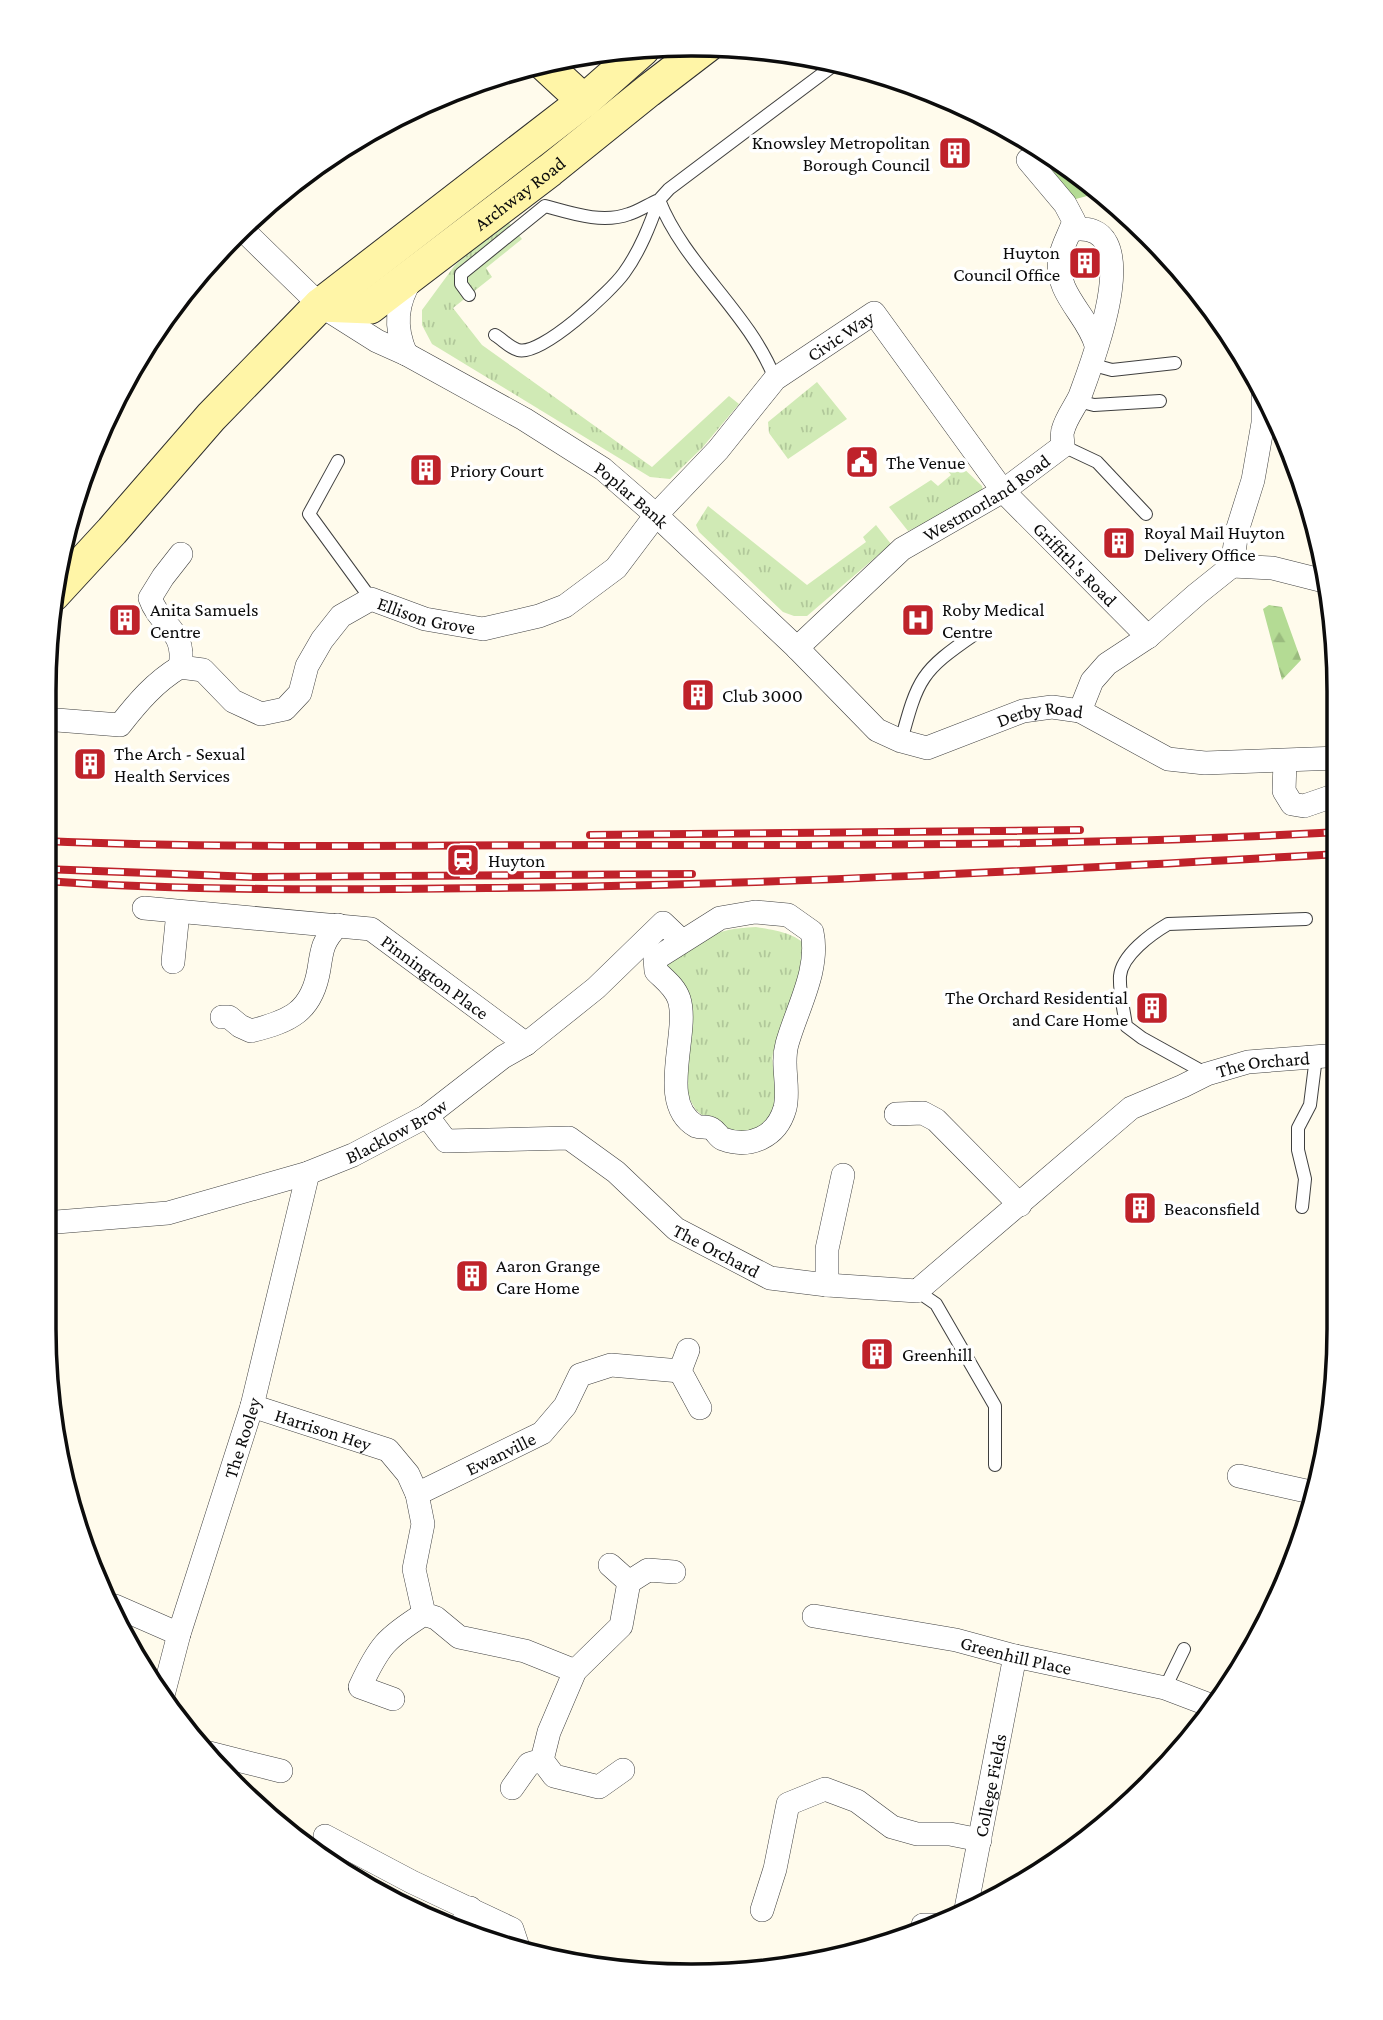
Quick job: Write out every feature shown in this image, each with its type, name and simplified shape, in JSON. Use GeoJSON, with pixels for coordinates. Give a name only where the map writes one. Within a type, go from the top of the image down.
{"type":"FeatureCollection","features":[{"type":"Feature","properties":{"kind":"main road","name":"Archway Road"},"geometry":{"type":"LineString","coordinates":[[320,305],[370,307],[694,56]]}},
{"type":"Feature","properties":{"kind":"main road","name":"Archway Road"},"geometry":{"type":"LineString","coordinates":[[66,581],[211,417],[320,305],[584,101],[632,59]]}},
{"type":"Feature","properties":{"kind":"main road"},"geometry":{"type":"LineString","coordinates":[[552,72],[584,101]]}},
{"type":"Feature","properties":{"kind":"street"},"geometry":{"type":"LineString","coordinates":[[584,101],[606,126]]}},
{"type":"Feature","properties":{"kind":"street"},"geometry":{"type":"LineString","coordinates":[[1028,160],[1065,204],[1074,221],[1060,258],[1061,275],[1065,292],[1093,333],[1093,355]]}},
{"type":"Feature","properties":{"kind":"street","name":"Westmorland Road"},"geometry":{"type":"LineString","coordinates":[[797,648],[902,549],[1003,491],[1063,446],[1062,430],[1078,401],[1093,355],[1110,291],[1113,266],[1112,253],[1106,239],[1096,232],[1080,228],[1071,230]]}},
{"type":"Feature","properties":{"kind":"street","name":"Poplar Bank"},"geometry":{"type":"LineString","coordinates":[[249,236],[320,305],[377,341],[406,354],[524,419],[603,470],[656,515],[797,648],[877,730],[901,741]]}},
{"type":"Feature","properties":{"kind":"street"},"geometry":{"type":"LineString","coordinates":[[406,354],[398,337],[398,306],[403,291],[415,272]]}},
{"type":"Feature","properties":{"kind":"street","name":"Civic Way"},"geometry":{"type":"LineString","coordinates":[[656,515],[718,450],[775,379],[874,313],[1003,491]]}},
{"type":"Feature","properties":{"kind":"street"},"geometry":{"type":"LineString","coordinates":[[1262,413],[1253,480],[1237,531],[1232,566],[1272,568],[1317,579]]}},
{"type":"Feature","properties":{"kind":"street","name":"Griffith's Road"},"geometry":{"type":"LineString","coordinates":[[1003,491],[1148,637]]}},
{"type":"Feature","properties":{"kind":"street","name":"Ellison Grove"},"geometry":{"type":"LineString","coordinates":[[180,667],[202,670],[233,701],[261,714],[285,709],[300,692],[307,666],[322,640],[341,616],[370,598],[425,619],[483,629],[539,616],[565,606],[616,568],[656,515]]}},
{"type":"Feature","properties":{"kind":"street"},"geometry":{"type":"LineString","coordinates":[[56,720],[120,725],[144,694],[180,667],[183,654],[180,643],[173,629],[155,611],[150,598],[181,554]]}},
{"type":"Feature","properties":{"kind":"street","name":"Derby Road"},"geometry":{"type":"LineString","coordinates":[[901,741],[927,748],[1023,711],[1052,707],[1080,711],[1093,681],[1107,664],[1148,637],[1232,566]]}},
{"type":"Feature","properties":{"kind":"street"},"geometry":{"type":"LineString","coordinates":[[1080,711],[1168,760],[1205,763],[1327,759]]}},
{"type":"Feature","properties":{"kind":"street"},"geometry":{"type":"LineString","coordinates":[[1285,761],[1284,791],[1292,804],[1304,806],[1327,796]]}},
{"type":"Feature","properties":{"kind":"street","name":"Pinnington Place"},"geometry":{"type":"LineString","coordinates":[[144,908],[371,929],[526,1044]]}},
{"type":"Feature","properties":{"kind":"street"},"geometry":{"type":"LineString","coordinates":[[173,962],[178,912]]}},
{"type":"Feature","properties":{"kind":"street"},"geometry":{"type":"LineString","coordinates":[[755,912],[788,915],[812,932],[816,950],[813,965],[785,1052],[785,1108],[772,1131],[762,1140],[743,1144],[720,1138],[712,1129],[697,1126],[684,1115],[679,1103],[677,1066],[680,1003],[676,991],[656,971],[655,959],[682,941],[720,918],[755,912]]}},
{"type":"Feature","properties":{"kind":"street","name":"Blacklow Brow"},"geometry":{"type":"LineString","coordinates":[[56,1222],[168,1213],[308,1173],[353,1155],[426,1116],[503,1057],[526,1044],[596,988],[663,923],[682,941]]}},
{"type":"Feature","properties":{"kind":"street"},"geometry":{"type":"LineString","coordinates":[[222,1017],[229,1017],[251,1031],[275,1025],[299,1012],[306,1006],[315,989],[324,939],[338,925]]}},
{"type":"Feature","properties":{"kind":"street","name":"The Orchard"},"geometry":{"type":"LineString","coordinates":[[426,1116],[446,1141],[569,1138],[616,1172],[676,1228],[770,1278],[917,1291],[1131,1108],[1207,1074],[1248,1062],[1327,1056]]}},
{"type":"Feature","properties":{"kind":"street"},"geometry":{"type":"LineString","coordinates":[[896,1114],[923,1113],[936,1120],[1020,1205]]}},
{"type":"Feature","properties":{"kind":"street","name":"The Rooley"},"geometry":{"type":"LineString","coordinates":[[166,1685],[179,1634],[252,1406],[308,1173]]}},
{"type":"Feature","properties":{"kind":"street"},"geometry":{"type":"LineString","coordinates":[[827,1285],[827,1249],[843,1175]]}},
{"type":"Feature","properties":{"kind":"street","name":"Ewanville"},"geometry":{"type":"LineString","coordinates":[[417,1494],[542,1433],[565,1406],[580,1375],[611,1365],[684,1360],[701,1408]]}},
{"type":"Feature","properties":{"kind":"street","name":"Harrison Hey"},"geometry":{"type":"LineString","coordinates":[[252,1406],[388,1450],[408,1474],[417,1494],[422,1524],[414,1569],[424,1615]]}},
{"type":"Feature","properties":{"kind":"street"},"geometry":{"type":"LineString","coordinates":[[1239,1476],[1306,1491]]}},
{"type":"Feature","properties":{"kind":"street"},"geometry":{"type":"LineString","coordinates":[[610,1565],[629,1582]]}},
{"type":"Feature","properties":{"kind":"street"},"geometry":{"type":"LineString","coordinates":[[542,1760],[549,1731],[575,1671],[621,1626],[629,1582],[648,1570],[674,1572]]}},
{"type":"Feature","properties":{"kind":"street"},"geometry":{"type":"LineString","coordinates":[[121,1608],[179,1634]]}},
{"type":"Feature","properties":{"kind":"street"},"geometry":{"type":"LineString","coordinates":[[393,1699],[360,1687],[374,1656],[395,1632],[424,1615],[436,1618],[460,1637],[525,1651],[575,1671]]}},
{"type":"Feature","properties":{"kind":"street","name":"Greenhill Place"},"geometry":{"type":"LineString","coordinates":[[814,1616],[956,1640],[1015,1656],[1165,1688],[1205,1703]]}},
{"type":"Feature","properties":{"kind":"street","name":"College Fields"},"geometry":{"type":"LineString","coordinates":[[968,1900],[1015,1656]]}},
{"type":"Feature","properties":{"kind":"street"},"geometry":{"type":"LineString","coordinates":[[222,1756],[281,1771]]}},
{"type":"Feature","properties":{"kind":"street"},"geometry":{"type":"LineString","coordinates":[[542,1760],[554,1776],[598,1787],[622,1770]]}},
{"type":"Feature","properties":{"kind":"street"},"geometry":{"type":"LineString","coordinates":[[512,1788],[529,1764],[542,1760]]}},
{"type":"Feature","properties":{"kind":"street"},"geometry":{"type":"LineString","coordinates":[[762,1910],[775,1869],[788,1804],[804,1795],[825,1789],[857,1801],[892,1827],[917,1833],[950,1834],[980,1840]]}},
{"type":"Feature","properties":{"kind":"street"},"geometry":{"type":"LineString","coordinates":[[325,1836],[412,1882],[512,1929],[515,1938]]}},
{"type":"Feature","properties":{"kind":"street"},"geometry":{"type":"LineString","coordinates":[[463,1921],[470,1908]]}},
{"type":"Feature","properties":{"kind":"lane"},"geometry":{"type":"LineString","coordinates":[[469,295],[461,284],[461,274],[545,206],[600,217],[626,215],[659,200],[669,189],[826,71]]}},
{"type":"Feature","properties":{"kind":"lane"},"geometry":{"type":"LineString","coordinates":[[495,335],[517,350],[531,350],[565,331],[623,274],[652,221],[659,200]]}},
{"type":"Feature","properties":{"kind":"lane"},"geometry":{"type":"LineString","coordinates":[[659,200],[676,233],[766,355],[775,379]]}},
{"type":"Feature","properties":{"kind":"lane"},"geometry":{"type":"LineString","coordinates":[[1093,355],[1112,370],[1175,363]]}},
{"type":"Feature","properties":{"kind":"lane"},"geometry":{"type":"LineString","coordinates":[[1078,401],[1094,405],[1160,401]]}},
{"type":"Feature","properties":{"kind":"lane"},"geometry":{"type":"LineString","coordinates":[[1063,446],[1097,463],[1146,514]]}},
{"type":"Feature","properties":{"kind":"lane"},"geometry":{"type":"LineString","coordinates":[[338,461],[309,514],[370,598]]}},
{"type":"Feature","properties":{"kind":"lane"},"geometry":{"type":"LineString","coordinates":[[901,741],[913,695],[925,674],[939,659],[975,634]]}},
{"type":"Feature","properties":{"kind":"lane"},"geometry":{"type":"LineString","coordinates":[[1207,1074],[1142,1038],[1126,1026],[1120,974],[1135,949],[1150,934],[1168,924],[1306,919]]}},
{"type":"Feature","properties":{"kind":"lane"},"geometry":{"type":"LineString","coordinates":[[1302,1206],[1305,1179],[1298,1150],[1297,1128],[1310,1105],[1327,1059]]}},
{"type":"Feature","properties":{"kind":"lane"},"geometry":{"type":"LineString","coordinates":[[917,1291],[936,1304],[995,1406],[995,1465]]}},
{"type":"Feature","properties":{"kind":"lane"},"geometry":{"type":"LineString","coordinates":[[1165,1688],[1184,1649]]}},
{"type":"Feature","properties":{"kind":"green space"},"geometry":{"type":"Polygon","coordinates":[[[1046,163],[1087,196],[1072,200],[1045,167],[1046,163]]]}},
{"type":"Feature","properties":{"kind":"green space"},"geometry":{"type":"Polygon","coordinates":[[[507,220],[522,239],[486,268],[492,277],[453,308],[482,345],[652,467],[729,396],[739,404],[702,448],[670,479],[650,477],[432,344],[422,325],[422,310],[455,265],[507,220]]]}},
{"type":"Feature","properties":{"kind":"green space"},"geometry":{"type":"Polygon","coordinates":[[[817,382],[847,419],[788,459],[769,433],[768,422],[817,382]]]}},
{"type":"Feature","properties":{"kind":"green space"},"geometry":{"type":"Polygon","coordinates":[[[959,464],[982,486],[984,495],[908,531],[889,507],[931,480],[938,486],[951,475],[948,471],[959,464]]]}},
{"type":"Feature","properties":{"kind":"green space"},"geometry":{"type":"Polygon","coordinates":[[[708,506],[807,585],[866,542],[863,537],[876,525],[891,544],[807,616],[794,616],[783,612],[699,532],[696,525],[708,506]]]}},
{"type":"Feature","properties":{"kind":"green space"},"geometry":{"type":"Polygon","coordinates":[[[1269,605],[1282,607],[1301,660],[1282,680],[1263,609],[1269,605]]]}},
{"type":"Feature","properties":{"kind":"green space"},"geometry":{"type":"Polygon","coordinates":[[[756,927],[793,936],[809,950],[773,1053],[777,1104],[770,1121],[739,1137],[703,1116],[686,1093],[691,1000],[666,965],[707,937],[727,930],[756,927]]]}},
{"type":"Feature","properties":{"kind":"railway"},"geometry":{"type":"LineString","coordinates":[[590,835],[1080,830]]}},
{"type":"Feature","properties":{"kind":"railway"},"geometry":{"type":"LineString","coordinates":[[56,841],[254,846],[880,845],[1156,840],[1327,833]]}},
{"type":"Feature","properties":{"kind":"railway"},"geometry":{"type":"LineString","coordinates":[[56,882],[265,889],[700,884],[1327,855]]}},
{"type":"Feature","properties":{"kind":"railway"},"geometry":{"type":"LineString","coordinates":[[56,869],[254,877],[692,874]]}},
{"type":"Feature","properties":{"kind":"place","name":"Knowsley Metropolitan Borough Council"},"geometry":{"type":"Point","coordinates":[955,153]}},
{"type":"Feature","properties":{"kind":"place","name":"Huyton Council Office"},"geometry":{"type":"Point","coordinates":[1085,263]}},
{"type":"Feature","properties":{"kind":"place","name":"The Venue"},"geometry":{"type":"Point","coordinates":[862,462]}},
{"type":"Feature","properties":{"kind":"place","name":"Priory Court"},"geometry":{"type":"Point","coordinates":[426,470]}},
{"type":"Feature","properties":{"kind":"place","name":"Royal Mail Huyton Delivery Office"},"geometry":{"type":"Point","coordinates":[1119,543]}},
{"type":"Feature","properties":{"kind":"place","name":"Anita Samuels Centre"},"geometry":{"type":"Point","coordinates":[125,620]}},
{"type":"Feature","properties":{"kind":"place","name":"Roby Medical Centre"},"geometry":{"type":"Point","coordinates":[918,620]}},
{"type":"Feature","properties":{"kind":"place","name":"Club 3000"},"geometry":{"type":"Point","coordinates":[698,695]}},
{"type":"Feature","properties":{"kind":"place","name":"The Arch - Sexual Health Services"},"geometry":{"type":"Point","coordinates":[90,764]}},
{"type":"Feature","properties":{"kind":"place","name":"Huyton"},"geometry":{"type":"Point","coordinates":[463,860]}},
{"type":"Feature","properties":{"kind":"place","name":"The Orchard Residential and Care Home"},"geometry":{"type":"Point","coordinates":[1152,1008]}},
{"type":"Feature","properties":{"kind":"place","name":"Beaconsfield"},"geometry":{"type":"Point","coordinates":[1140,1208]}},
{"type":"Feature","properties":{"kind":"place","name":"Aaron Grange Care Home"},"geometry":{"type":"Point","coordinates":[472,1276]}},
{"type":"Feature","properties":{"kind":"place","name":"Greenhill"},"geometry":{"type":"Point","coordinates":[877,1354]}}]}
